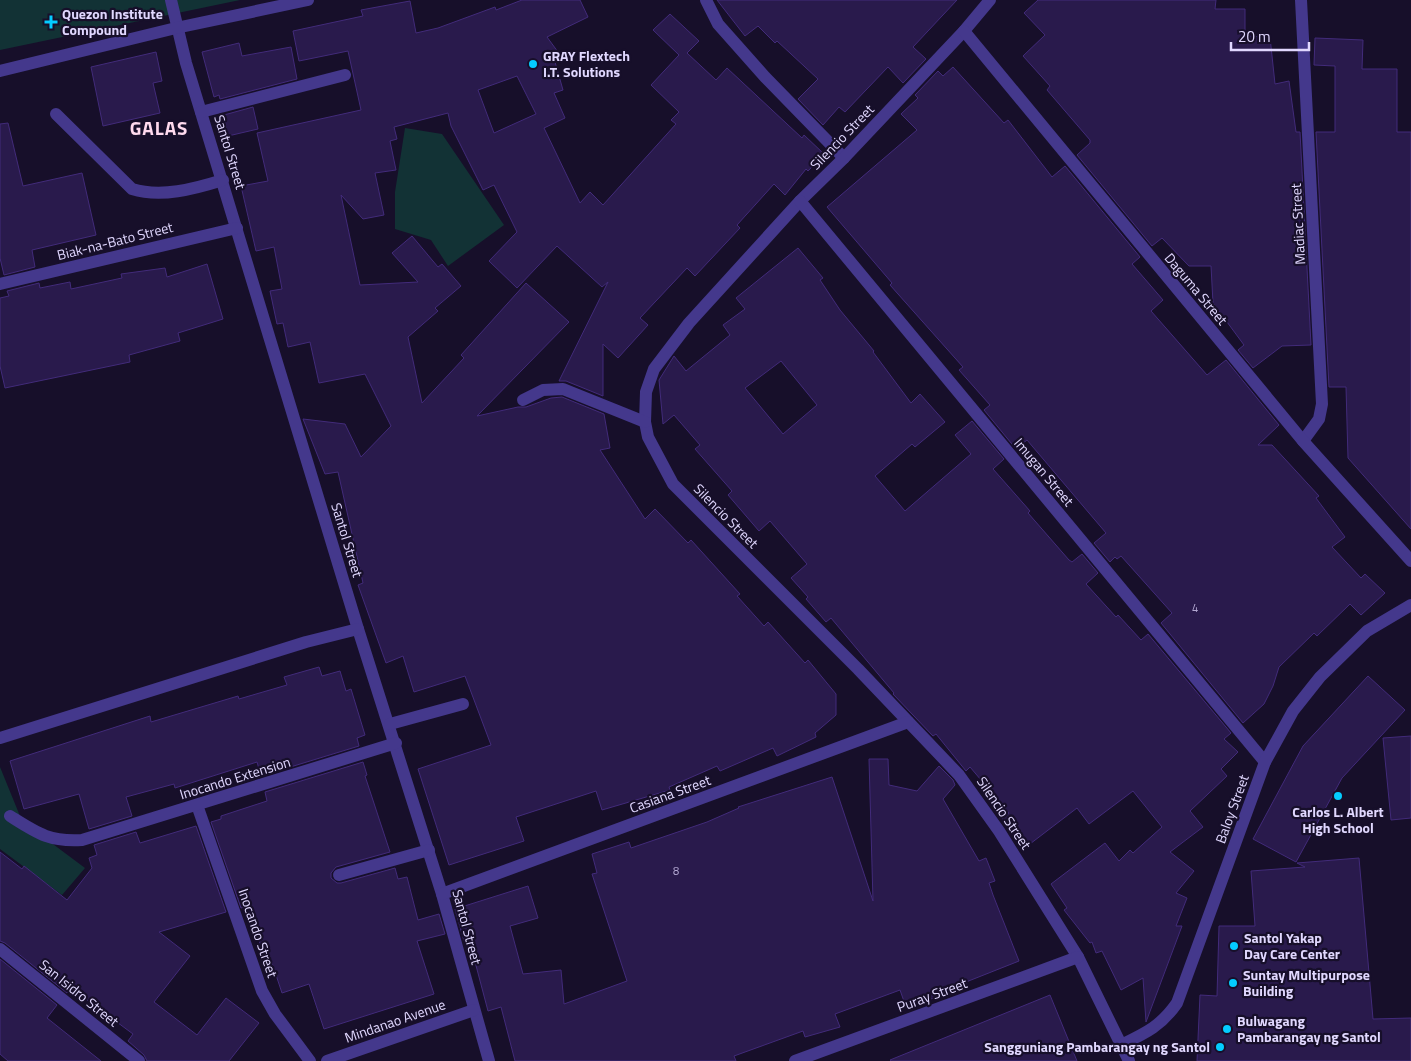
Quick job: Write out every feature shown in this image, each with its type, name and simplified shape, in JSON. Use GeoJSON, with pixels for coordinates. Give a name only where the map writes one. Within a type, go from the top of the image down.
{"type":"FeatureCollection","features":[{"type":"Feature","properties":{"kind":"street","name":"Santol Street"},"geometry":{"type":"LineString","coordinates":[[171,0],[176,28],[201,112],[358,629],[429,850],[489,1061]]}},
{"type":"Feature","properties":{"kind":"street"},"geometry":{"type":"LineString","coordinates":[[0,71],[176,28],[308,0]]}},
{"type":"Feature","properties":{"kind":"street"},"geometry":{"type":"LineString","coordinates":[[706,0],[718,24],[765,77],[844,158]]}},
{"type":"Feature","properties":{"kind":"street","name":"Silencio Street"},"geometry":{"type":"LineString","coordinates":[[990,0],[964,31],[844,158],[800,201],[689,323],[654,368],[646,392],[645,422],[648,437],[673,484],[959,775],[999,832],[1078,957],[1129,1061]]}},
{"type":"Feature","properties":{"kind":"street","name":"Madiac Street"},"geometry":{"type":"LineString","coordinates":[[1301,0],[1322,404],[1319,419],[1303,441]]}},
{"type":"Feature","properties":{"kind":"street","name":"Daguma Street"},"geometry":{"type":"LineString","coordinates":[[964,31],[1303,441],[1411,561]]}},
{"type":"Feature","properties":{"kind":"street"},"geometry":{"type":"LineString","coordinates":[[201,112],[345,75]]}},
{"type":"Feature","properties":{"kind":"street"},"geometry":{"type":"LineString","coordinates":[[56,114],[132,189],[146,193],[175,191],[198,188],[223,180]]}},
{"type":"Feature","properties":{"kind":"street","name":"Imugan Street"},"geometry":{"type":"LineString","coordinates":[[800,201],[1266,762]]}},
{"type":"Feature","properties":{"kind":"street","name":"Biak-na-Bato Street"},"geometry":{"type":"LineString","coordinates":[[0,284],[237,228]]}},
{"type":"Feature","properties":{"kind":"street"},"geometry":{"type":"LineString","coordinates":[[523,400],[542,390],[563,389],[645,422]]}},
{"type":"Feature","properties":{"kind":"street","name":"Baloy Street"},"geometry":{"type":"LineString","coordinates":[[1121,1045],[1149,1031],[1166,1019],[1177,1003],[1266,762],[1293,711],[1320,677],[1367,631],[1411,605]]}},
{"type":"Feature","properties":{"kind":"street"},"geometry":{"type":"LineString","coordinates":[[0,738],[306,642],[358,629]]}},
{"type":"Feature","properties":{"kind":"street"},"geometry":{"type":"LineString","coordinates":[[390,724],[463,704]]}},
{"type":"Feature","properties":{"kind":"street","name":"Casiana Street"},"geometry":{"type":"LineString","coordinates":[[442,894],[908,722]]}},
{"type":"Feature","properties":{"kind":"street","name":"Inocando Extension"},"geometry":{"type":"LineString","coordinates":[[10,816],[37,833],[61,842],[82,840],[396,743]]}},
{"type":"Feature","properties":{"kind":"street","name":"Inocando Street"},"geometry":{"type":"LineString","coordinates":[[198,805],[262,991],[310,1061]]}},
{"type":"Feature","properties":{"kind":"street"},"geometry":{"type":"LineString","coordinates":[[339,875],[429,850]]}},
{"type":"Feature","properties":{"kind":"street","name":"San Isidro Street"},"geometry":{"type":"LineString","coordinates":[[0,949],[139,1061]]}},
{"type":"Feature","properties":{"kind":"street","name":"Puray Street"},"geometry":{"type":"LineString","coordinates":[[795,1061],[1078,957]]}},
{"type":"Feature","properties":{"kind":"street","name":"Mindanao Avenue"},"geometry":{"type":"LineString","coordinates":[[327,1061],[474,1010]]}},
{"type":"Feature","properties":{"kind":"green space","name":"Quezon Institute Compound"},"geometry":{"type":"Polygon","coordinates":[[[0,0],[240,0],[0,50],[0,0]]]}},
{"type":"Feature","properties":{"kind":"green space"},"geometry":{"type":"Polygon","coordinates":[[[405,128],[442,134],[504,225],[448,266],[431,240],[395,229],[395,192],[405,128]]]}},
{"type":"Feature","properties":{"kind":"green space"},"geometry":{"type":"Polygon","coordinates":[[[0,767],[22,821],[85,868],[62,895],[0,849],[0,767]]]}},
{"type":"Feature","properties":{"kind":"building"},"geometry":{"type":"Polygon","coordinates":[[[522,0],[580,0],[588,17],[547,37],[558,52],[553,55],[563,90],[554,93],[565,118],[544,128],[580,203],[590,192],[603,205],[676,124],[671,120],[679,112],[651,85],[679,55],[653,30],[670,14],[699,41],[687,53],[716,80],[727,68],[802,138],[804,135],[824,154],[808,171],[806,169],[785,195],[774,184],[737,225],[740,228],[695,276],[687,268],[640,318],[648,325],[618,358],[603,344],[603,396],[566,381],[559,381],[608,282],[602,287],[557,246],[517,288],[489,261],[517,232],[494,185],[483,190],[451,126],[448,113],[394,127],[397,139],[390,141],[396,170],[375,173],[384,215],[363,219],[341,195],[360,285],[418,282],[392,253],[412,236],[438,267],[442,264],[461,286],[435,308],[438,311],[408,337],[422,403],[464,358],[461,355],[526,283],[569,322],[477,416],[526,407],[551,398],[562,397],[604,414],[610,448],[600,450],[645,519],[655,509],[688,543],[691,540],[740,594],[737,596],[764,626],[768,622],[805,663],[808,660],[836,694],[836,715],[815,733],[816,737],[777,756],[773,748],[720,771],[717,766],[669,787],[670,790],[602,810],[596,791],[516,817],[524,841],[449,865],[418,769],[491,745],[465,676],[414,692],[403,656],[386,663],[358,585],[363,583],[338,472],[325,474],[303,419],[345,424],[361,457],[391,426],[365,374],[319,383],[310,342],[288,347],[283,323],[277,324],[270,291],[282,289],[274,247],[256,251],[241,186],[268,181],[257,133],[361,110],[348,51],[299,61],[293,31],[363,16],[361,10],[410,1],[416,33],[438,28],[495,7],[496,10],[522,0]],[[517,76],[478,90],[494,133],[536,114],[517,76]]]}},
{"type":"Feature","properties":{"kind":"building"},"geometry":{"type":"Polygon","coordinates":[[[717,0],[957,0],[913,47],[926,59],[903,83],[888,67],[845,112],[839,107],[823,125],[798,99],[818,79],[758,26],[745,36],[717,0]]]}},
{"type":"Feature","properties":{"kind":"building"},"geometry":{"type":"Polygon","coordinates":[[[1038,0],[1216,0],[1215,9],[1245,9],[1245,36],[1270,37],[1275,84],[1289,81],[1296,132],[1300,132],[1311,345],[1282,346],[1253,368],[1238,350],[1244,345],[1213,303],[1211,266],[1189,266],[1162,238],[1152,246],[1077,155],[1090,143],[1090,140],[1047,90],[1050,86],[1023,56],[1045,35],[1024,13],[1038,0]]]}},
{"type":"Feature","properties":{"kind":"building"},"geometry":{"type":"Polygon","coordinates":[[[1315,38],[1363,40],[1362,69],[1397,69],[1397,132],[1411,132],[1411,529],[1348,458],[1346,387],[1329,387],[1316,132],[1335,132],[1335,66],[1314,65],[1315,38]]]}},
{"type":"Feature","properties":{"kind":"building"},"geometry":{"type":"Polygon","coordinates":[[[239,43],[242,56],[291,47],[297,79],[220,99],[219,95],[214,97],[202,52],[239,43]]]}},
{"type":"Feature","properties":{"kind":"building"},"geometry":{"type":"Polygon","coordinates":[[[156,52],[162,81],[153,83],[160,113],[103,126],[91,67],[156,52]]]}},
{"type":"Feature","properties":{"kind":"building"},"geometry":{"type":"Polygon","coordinates":[[[953,67],[1004,123],[1008,120],[1052,177],[1065,166],[1140,257],[1132,264],[1163,300],[1151,311],[1207,375],[1226,360],[1279,425],[1258,445],[1272,445],[1319,496],[1316,498],[1345,537],[1332,547],[1361,578],[1365,574],[1385,593],[1361,615],[1350,604],[1317,636],[1314,633],[1279,667],[1273,686],[1264,704],[1243,723],[1161,623],[1172,613],[1121,556],[1117,559],[1115,557],[1110,562],[1094,543],[1106,533],[1027,440],[1016,449],[984,410],[990,405],[959,370],[963,367],[890,285],[892,283],[827,207],[917,130],[901,114],[918,98],[915,95],[938,71],[943,76],[953,67]]]}},
{"type":"Feature","properties":{"kind":"building"},"geometry":{"type":"Polygon","coordinates":[[[253,107],[258,129],[228,136],[224,115],[253,107]]]}},
{"type":"Feature","properties":{"kind":"building"},"geometry":{"type":"Polygon","coordinates":[[[8,123],[23,186],[82,173],[96,235],[32,250],[35,267],[4,275],[0,258],[0,124],[8,123]]]}},
{"type":"Feature","properties":{"kind":"building"},"geometry":{"type":"Polygon","coordinates":[[[798,248],[823,278],[820,280],[840,310],[874,351],[911,403],[920,394],[945,422],[915,447],[912,444],[875,476],[905,511],[971,454],[955,435],[972,421],[1004,459],[993,469],[1030,511],[1028,513],[1069,560],[1072,562],[1082,554],[1098,573],[1086,584],[1116,617],[1118,615],[1141,640],[1148,634],[1231,733],[1224,739],[1238,752],[1221,769],[1227,776],[1190,811],[1203,827],[1170,852],[1194,871],[1176,893],[1187,898],[1176,926],[1182,926],[1146,1022],[1143,978],[1121,990],[1102,951],[1096,953],[1092,942],[1090,943],[1064,910],[1067,908],[1051,884],[1105,843],[1119,861],[1130,850],[1133,853],[1162,827],[1133,791],[1089,824],[1077,808],[1026,847],[1002,818],[1009,813],[970,767],[966,771],[936,734],[933,736],[893,694],[831,618],[826,622],[806,599],[808,597],[791,578],[807,564],[770,521],[759,531],[728,495],[732,491],[695,449],[700,445],[674,415],[663,424],[659,380],[674,356],[686,371],[730,335],[723,325],[745,309],[736,298],[798,248]],[[781,361],[745,388],[783,434],[817,405],[781,361]]]}},
{"type":"Feature","properties":{"kind":"building"},"geometry":{"type":"Polygon","coordinates":[[[207,264],[223,319],[178,333],[180,341],[129,355],[130,362],[5,388],[0,366],[0,298],[9,296],[7,291],[39,283],[40,288],[70,282],[71,289],[122,278],[121,274],[165,268],[167,277],[207,264]]]}},
{"type":"Feature","properties":{"kind":"building"},"geometry":{"type":"Polygon","coordinates":[[[319,667],[322,676],[340,671],[346,691],[351,689],[365,735],[357,738],[359,746],[261,776],[257,762],[175,788],[174,784],[126,797],[132,816],[89,829],[79,794],[24,809],[10,761],[150,716],[151,722],[238,696],[239,699],[287,685],[284,677],[319,667]]]}},
{"type":"Feature","properties":{"kind":"building"},"geometry":{"type":"Polygon","coordinates":[[[1368,676],[1405,710],[1342,778],[1296,862],[1253,839],[1303,746],[1368,676]]]}},
{"type":"Feature","properties":{"kind":"building"},"geometry":{"type":"Polygon","coordinates":[[[1411,736],[1411,818],[1391,820],[1383,738],[1411,736]]]}},
{"type":"Feature","properties":{"kind":"building"},"geometry":{"type":"Polygon","coordinates":[[[869,759],[888,759],[889,785],[917,791],[939,766],[953,780],[955,785],[943,799],[979,861],[986,858],[995,881],[989,883],[1019,961],[966,982],[968,987],[906,1007],[900,990],[835,1014],[840,1027],[805,1037],[803,1031],[734,1056],[736,1061],[515,1061],[501,1007],[488,1011],[469,939],[464,941],[455,909],[528,886],[538,918],[510,926],[523,974],[561,970],[564,1004],[627,981],[592,874],[597,873],[592,854],[629,842],[631,848],[707,822],[738,807],[832,777],[873,901],[869,759]]]}},
{"type":"Feature","properties":{"kind":"building"},"geometry":{"type":"Polygon","coordinates":[[[363,762],[367,775],[365,776],[390,852],[336,867],[331,873],[331,878],[337,883],[341,883],[395,868],[398,879],[407,877],[418,920],[439,914],[445,934],[417,941],[434,994],[324,1029],[309,984],[282,993],[268,951],[263,953],[248,906],[241,908],[211,822],[221,819],[221,816],[267,801],[265,792],[363,762]]]}},
{"type":"Feature","properties":{"kind":"building"},"geometry":{"type":"Polygon","coordinates":[[[196,826],[226,912],[159,932],[190,956],[154,1002],[197,1035],[226,998],[259,1023],[229,1061],[147,1061],[144,1055],[128,1041],[133,1034],[71,988],[67,993],[0,941],[0,852],[22,869],[24,866],[67,900],[92,868],[89,858],[97,855],[94,845],[136,832],[140,843],[196,826]]]}},
{"type":"Feature","properties":{"kind":"building"},"geometry":{"type":"Polygon","coordinates":[[[1359,858],[1373,1019],[1411,1018],[1411,1061],[1197,1061],[1200,995],[1217,996],[1219,926],[1255,926],[1251,871],[1305,867],[1297,863],[1359,858]]]}},
{"type":"Feature","properties":{"kind":"building"},"geometry":{"type":"Polygon","coordinates":[[[0,959],[57,1005],[47,1018],[101,1061],[8,1061],[0,1054],[0,959]]]}},
{"type":"Feature","properties":{"kind":"building"},"geometry":{"type":"Polygon","coordinates":[[[1050,995],[1077,1061],[890,1060],[1050,995]]]}},
{"type":"Feature","properties":{"kind":"place","name":"Quezon Institute Compound"},"geometry":{"type":"Point","coordinates":[51,22]}},
{"type":"Feature","properties":{"kind":"place","name":"GRAY Flextech I.T. Solutions"},"geometry":{"type":"Point","coordinates":[533,64]}},
{"type":"Feature","properties":{"kind":"place","name":"Carlos L. Albert High School"},"geometry":{"type":"Point","coordinates":[1338,796]}},
{"type":"Feature","properties":{"kind":"place","name":"Santol Yakap Day Care Center"},"geometry":{"type":"Point","coordinates":[1234,946]}},
{"type":"Feature","properties":{"kind":"place","name":"Suntay Multipurpose Building"},"geometry":{"type":"Point","coordinates":[1233,983]}},
{"type":"Feature","properties":{"kind":"place","name":"Bulwagang Pambarangay ng Santol"},"geometry":{"type":"Point","coordinates":[1227,1029]}},
{"type":"Feature","properties":{"kind":"place","name":"Sangguniang Pambarangay ng Santol"},"geometry":{"type":"Point","coordinates":[1220,1047]}},
{"type":"Feature","properties":{"kind":"district","name":"GALAS"},"geometry":{"type":"Point","coordinates":[159,128]}}]}
